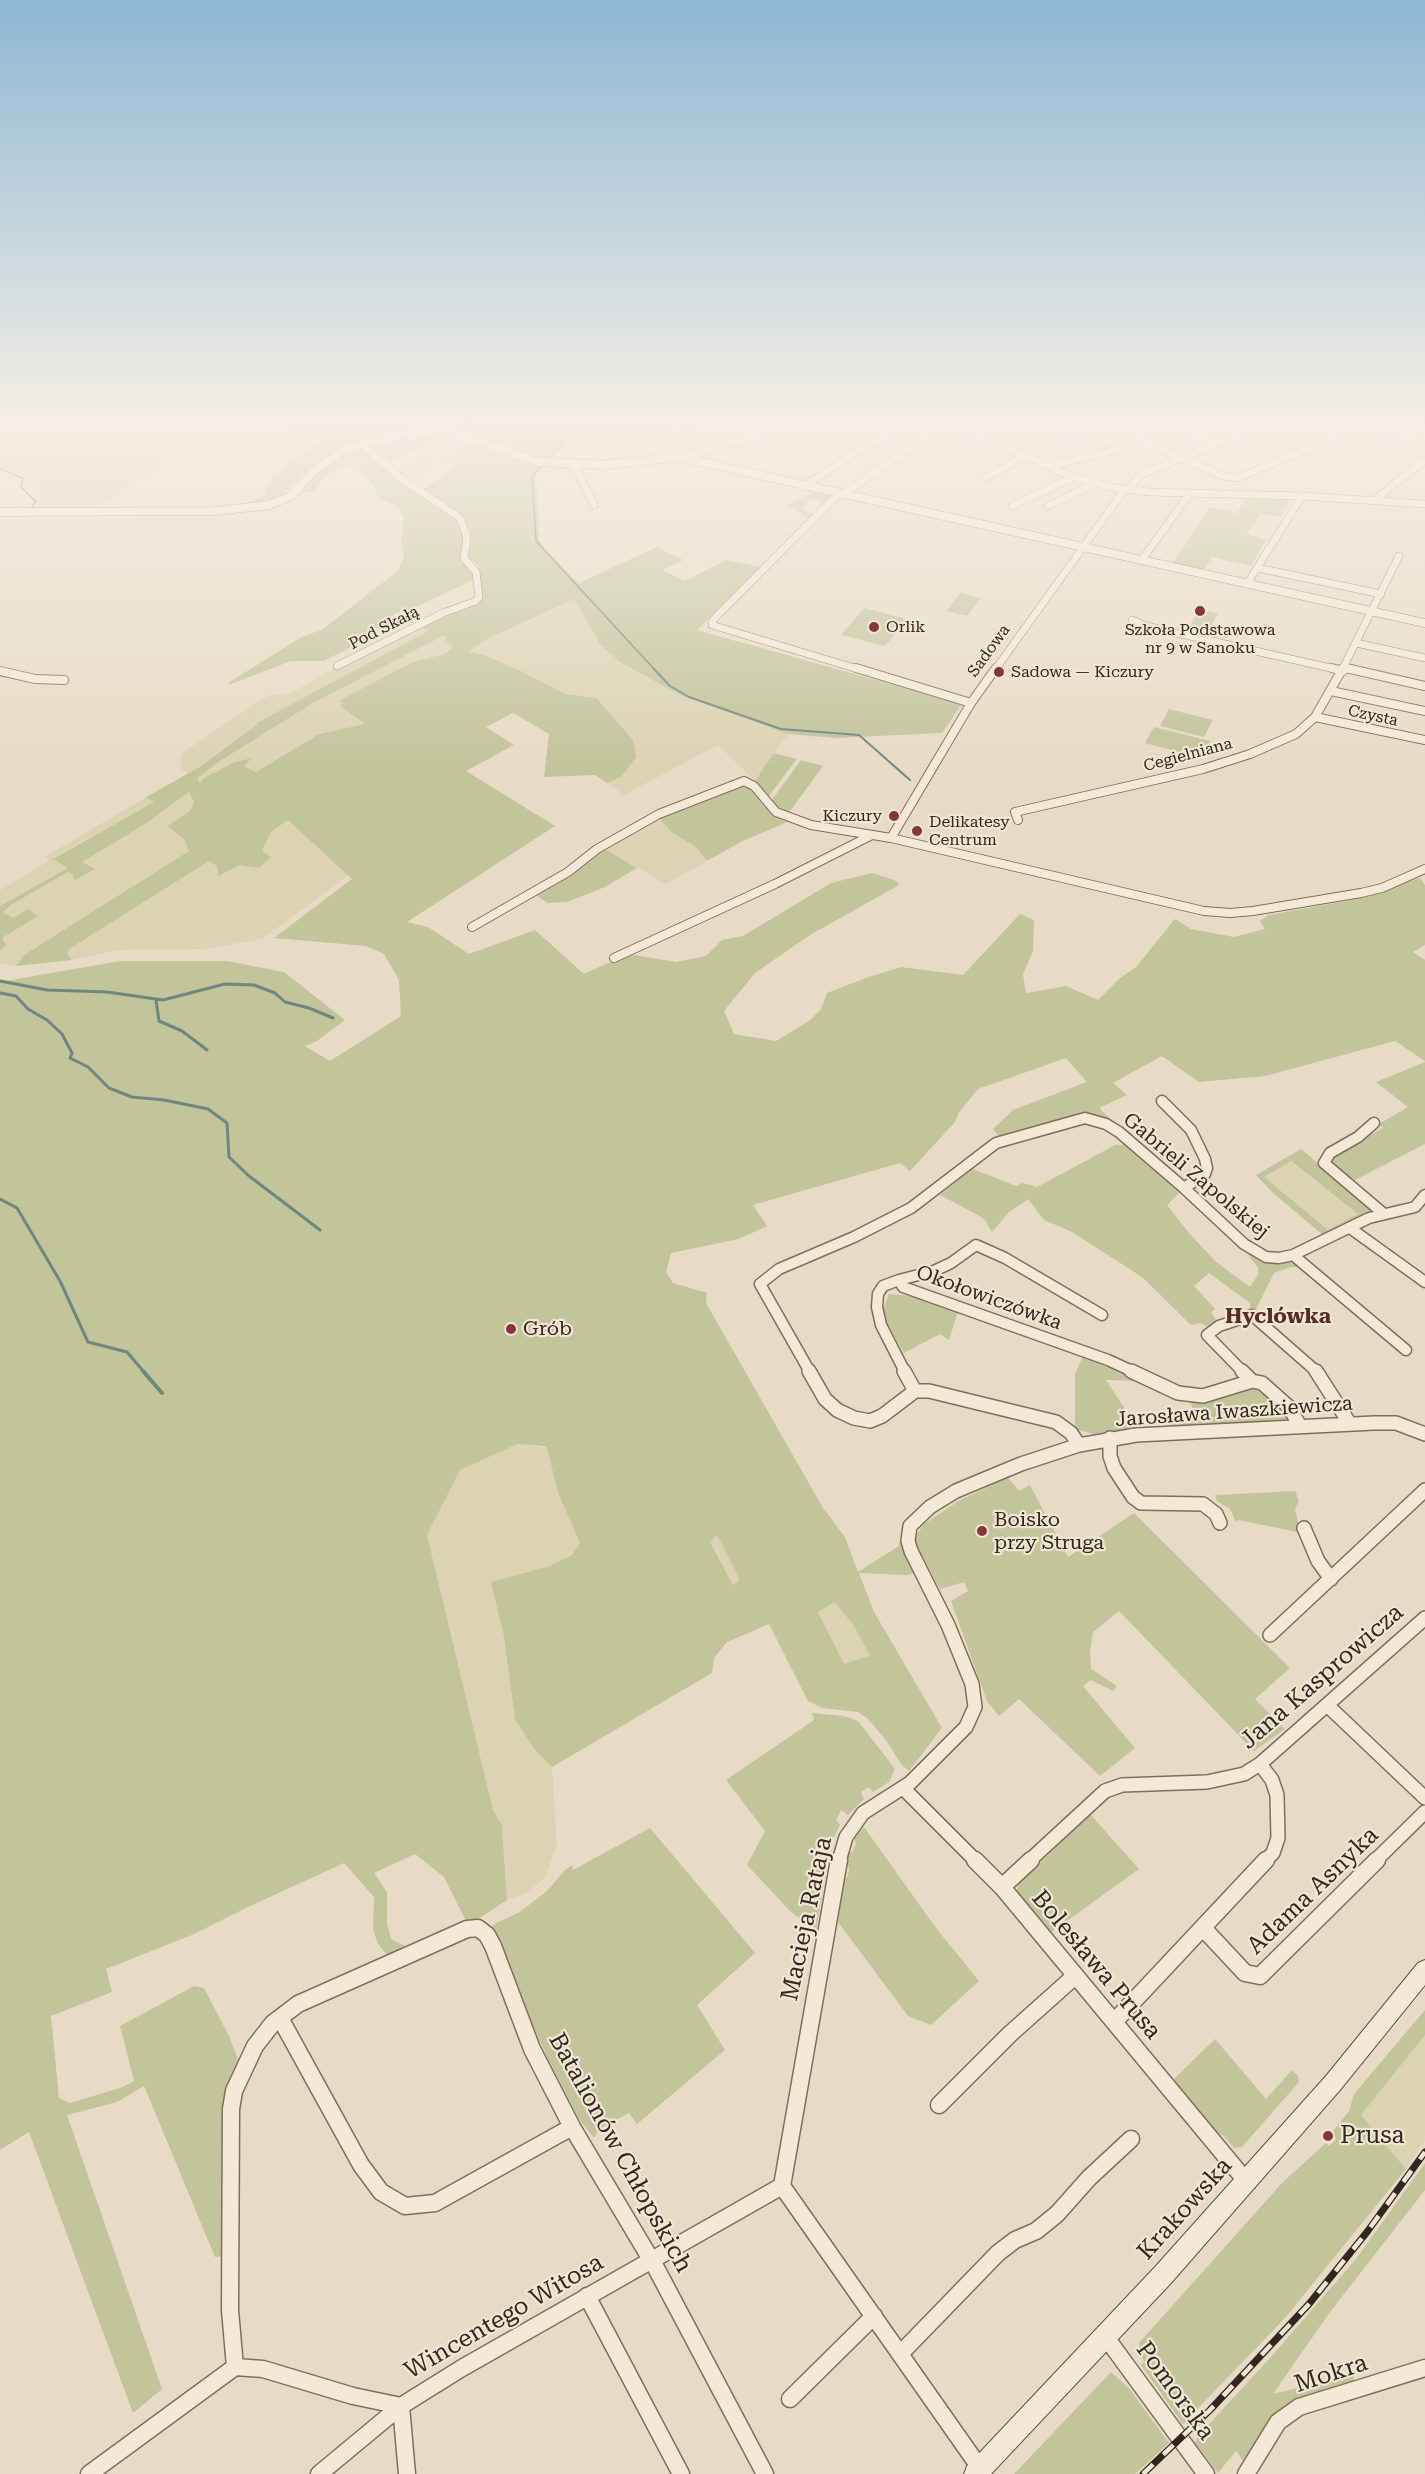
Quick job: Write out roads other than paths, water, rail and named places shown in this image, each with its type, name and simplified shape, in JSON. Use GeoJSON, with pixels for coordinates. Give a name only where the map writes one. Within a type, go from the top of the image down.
{"type":"FeatureCollection","features":[{"type":"Feature","properties":{"kind":"main road","name":"Krakowska"},"geometry":{"type":"LineString","coordinates":[[977,2471],[1105,2336],[1246,2181],[1333,2083],[1425,1970]]}},
{"type":"Feature","properties":{"kind":"street","name":"Pod Skałą"},"geometry":{"type":"LineString","coordinates":[[337,666],[443,613],[476,601],[479,597],[474,569],[464,558],[467,536]]}},
{"type":"Feature","properties":{"kind":"street"},"geometry":{"type":"LineString","coordinates":[[798,536],[713,620],[712,625],[971,703]]}},
{"type":"Feature","properties":{"kind":"street"},"geometry":{"type":"LineString","coordinates":[[1030,536],[1425,623]]}},
{"type":"Feature","properties":{"kind":"street","name":"Sadowa"},"geometry":{"type":"LineString","coordinates":[[891,838],[907,807],[971,703],[1092,536]]}},
{"type":"Feature","properties":{"kind":"street"},"geometry":{"type":"LineString","coordinates":[[1141,561],[1159,536]]}},
{"type":"Feature","properties":{"kind":"street"},"geometry":{"type":"LineString","coordinates":[[1247,584],[1277,536]]}},
{"type":"Feature","properties":{"kind":"street","name":"Cegielniana"},"geometry":{"type":"LineString","coordinates":[[1018,820],[1016,812],[1183,774],[1250,754],[1292,736],[1315,717],[1331,691],[1400,556]]}},
{"type":"Feature","properties":{"kind":"street"},"geometry":{"type":"LineString","coordinates":[[1258,568],[1381,594]]}},
{"type":"Feature","properties":{"kind":"street"},"geometry":{"type":"LineString","coordinates":[[1132,620],[1146,626],[1425,686]]}},
{"type":"Feature","properties":{"kind":"street"},"geometry":{"type":"LineString","coordinates":[[1356,643],[1425,658]]}},
{"type":"Feature","properties":{"kind":"street"},"geometry":{"type":"LineString","coordinates":[[0,671],[35,679],[64,680]]}},
{"type":"Feature","properties":{"kind":"street"},"geometry":{"type":"LineString","coordinates":[[1331,691],[1425,711]]}},
{"type":"Feature","properties":{"kind":"street","name":"Czysta"},"geometry":{"type":"LineString","coordinates":[[1315,717],[1425,740]]}},
{"type":"Feature","properties":{"kind":"street"},"geometry":{"type":"LineString","coordinates":[[472,927],[568,872],[597,849],[659,814],[741,782],[752,784],[772,809],[811,825],[891,838],[1175,905],[1230,913],[1361,893],[1382,888],[1425,869]]}},
{"type":"Feature","properties":{"kind":"street"},"geometry":{"type":"LineString","coordinates":[[614,958],[775,884],[870,836]]}},
{"type":"Feature","properties":{"kind":"street"},"geometry":{"type":"LineString","coordinates":[[1162,1101],[1191,1130],[1205,1159],[1207,1168],[1205,1174],[1184,1188]]}},
{"type":"Feature","properties":{"kind":"street","name":"Gabrieli Zapolskiej"},"geometry":{"type":"LineString","coordinates":[[915,1391],[894,1409],[870,1421],[854,1418],[837,1410],[825,1399],[760,1284],[779,1269],[854,1237],[911,1208],[996,1143],[1076,1120],[1094,1119],[1119,1132],[1255,1252],[1266,1257],[1279,1258],[1293,1255]]}},
{"type":"Feature","properties":{"kind":"street"},"geometry":{"type":"LineString","coordinates":[[1374,1123],[1358,1137],[1330,1153],[1324,1163],[1384,1214]]}},
{"type":"Feature","properties":{"kind":"street"},"geometry":{"type":"LineString","coordinates":[[1406,1350],[1293,1255],[1369,1218],[1420,1209],[1425,1195]]}},
{"type":"Feature","properties":{"kind":"street"},"geometry":{"type":"LineString","coordinates":[[1350,1228],[1425,1282]]}},
{"type":"Feature","properties":{"kind":"street","name":"Okołowiczówka"},"geometry":{"type":"LineString","coordinates":[[1102,1315],[1005,1258],[976,1245],[951,1263],[934,1271],[899,1280],[903,1287],[1108,1360],[1178,1393],[1203,1396],[1252,1381]]}},
{"type":"Feature","properties":{"kind":"street"},"geometry":{"type":"LineString","coordinates":[[899,1280],[884,1286],[878,1294],[877,1307],[886,1335],[915,1391],[929,1391],[1056,1422],[1071,1433],[1078,1445]]}},
{"type":"Feature","properties":{"kind":"street"},"geometry":{"type":"LineString","coordinates":[[1300,1426],[1278,1394],[1262,1383],[1252,1381],[1207,1335],[1208,1332],[1252,1315],[1314,1368],[1350,1424]]}},
{"type":"Feature","properties":{"kind":"street","name":"Jarosława Iwaszkiewicza"},"geometry":{"type":"LineString","coordinates":[[908,1534],[910,1526],[917,1517],[956,1491],[1078,1445],[1110,1438],[1300,1426],[1396,1423],[1425,1434]]}},
{"type":"Feature","properties":{"kind":"street"},"geometry":{"type":"LineString","coordinates":[[1110,1438],[1110,1456],[1114,1468],[1133,1497],[1141,1503],[1203,1504],[1216,1514],[1220,1523]]}},
{"type":"Feature","properties":{"kind":"street"},"geometry":{"type":"LineString","coordinates":[[1270,1635],[1425,1490]]}},
{"type":"Feature","properties":{"kind":"street"},"geometry":{"type":"LineString","coordinates":[[1304,1528],[1318,1561],[1331,1579]]}},
{"type":"Feature","properties":{"kind":"street","name":"Macieja Rataja"},"geometry":{"type":"LineString","coordinates":[[782,2186],[839,1859],[846,1837],[863,1813],[903,1788],[966,1727],[975,1707],[972,1684],[948,1625],[910,1551],[908,1534]]}},
{"type":"Feature","properties":{"kind":"street","name":"Jana Kasprowicza"},"geometry":{"type":"LineString","coordinates":[[1002,1887],[1105,1791],[1122,1785],[1207,1782],[1227,1779],[1244,1774],[1260,1764],[1425,1618]]}},
{"type":"Feature","properties":{"kind":"street"},"geometry":{"type":"LineString","coordinates":[[1327,1705],[1425,1798]]}},
{"type":"Feature","properties":{"kind":"street"},"geometry":{"type":"LineString","coordinates":[[1114,2022],[1269,1860],[1277,1846],[1277,1795],[1272,1780],[1260,1764]]}},
{"type":"Feature","properties":{"kind":"street","name":"Bolesława Prusa"},"geometry":{"type":"LineString","coordinates":[[903,1788],[1002,1887],[1246,2181]]}},
{"type":"Feature","properties":{"kind":"street","name":"Adama Asnyka"},"geometry":{"type":"LineString","coordinates":[[1204,1929],[1245,1973],[1260,1976],[1425,1812]]}},
{"type":"Feature","properties":{"kind":"street","name":"Batalionów Chłopskich"},"geometry":{"type":"LineString","coordinates":[[277,2021],[298,2004],[467,1929],[478,1928],[487,1935],[532,2049],[572,2127],[694,2338],[765,2474]]}},
{"type":"Feature","properties":{"kind":"street"},"geometry":{"type":"LineString","coordinates":[[939,2105],[1010,2034],[1075,1976]]}},
{"type":"Feature","properties":{"kind":"street"},"geometry":{"type":"LineString","coordinates":[[89,2474],[235,2367],[230,2310],[231,2109],[234,2091],[250,2055],[277,2021],[360,2165],[381,2192],[405,2206],[435,2203],[572,2127]]}},
{"type":"Feature","properties":{"kind":"street"},"geometry":{"type":"LineString","coordinates":[[900,2354],[998,2253],[1015,2240],[1036,2231],[1058,2214],[1089,2178],[1131,2139]]}},
{"type":"Feature","properties":{"kind":"street"},"geometry":{"type":"LineString","coordinates":[[782,2186],[874,2316],[977,2471]]}},
{"type":"Feature","properties":{"kind":"street","name":"Wincentego Witosa"},"geometry":{"type":"LineString","coordinates":[[235,2367],[263,2369],[353,2396],[401,2406],[650,2259],[782,2186]]}},
{"type":"Feature","properties":{"kind":"street"},"geometry":{"type":"LineString","coordinates":[[588,2296],[681,2474]]}},
{"type":"Feature","properties":{"kind":"street"},"geometry":{"type":"LineString","coordinates":[[790,2399],[874,2316]]}},
{"type":"Feature","properties":{"kind":"street","name":"Pomorska"},"geometry":{"type":"LineString","coordinates":[[1105,2336],[1200,2472]]}},
{"type":"Feature","properties":{"kind":"street","name":"Mokra"},"geometry":{"type":"LineString","coordinates":[[1246,2474],[1278,2422],[1299,2407],[1425,2368]]}},
{"type":"Feature","properties":{"kind":"street"},"geometry":{"type":"LineString","coordinates":[[319,2474],[401,2406]]}},
{"type":"Feature","properties":{"kind":"street"},"geometry":{"type":"LineString","coordinates":[[401,2406],[407,2474]]}},
{"type":"Feature","properties":{"kind":"waterway"},"geometry":{"type":"LineString","coordinates":[[536,536],[536,541],[655,670]]}},
{"type":"Feature","properties":{"kind":"waterway"},"geometry":{"type":"LineString","coordinates":[[653,668],[670,686],[689,697],[781,729],[859,735],[910,780]]}},
{"type":"Feature","properties":{"kind":"waterway"},"geometry":{"type":"LineString","coordinates":[[3,982],[0,981],[47,990],[107,992],[163,1000],[225,984],[254,985],[275,993],[285,1002],[309,1008],[333,1018]]}},
{"type":"Feature","properties":{"kind":"waterway"},"geometry":{"type":"LineString","coordinates":[[0,993],[16,996],[28,1009],[47,1020],[62,1034],[72,1053],[70,1058],[88,1067],[109,1088],[132,1097],[164,1100],[208,1109],[227,1123],[229,1157],[249,1176],[320,1230]]}},
{"type":"Feature","properties":{"kind":"waterway"},"geometry":{"type":"LineString","coordinates":[[156,1000],[159,1021],[182,1031],[207,1050]]}},
{"type":"Feature","properties":{"kind":"waterway"},"geometry":{"type":"LineString","coordinates":[[0,1199],[17,1208],[60,1281],[88,1342],[127,1352],[144,1372]]}},
{"type":"Feature","properties":{"kind":"waterway"},"geometry":{"type":"LineString","coordinates":[[143,1371],[162,1393]]}},
{"type":"Feature","properties":{"kind":"railway"},"geometry":{"type":"LineString","coordinates":[[1143,2474],[1210,2410],[1309,2304],[1367,2232],[1425,2152]]}},
{"type":"Feature","properties":{"kind":"place","name":"Szkoła Podstawowa nr 9 w Sanoku"},"geometry":{"type":"Point","coordinates":[1200,611]}},
{"type":"Feature","properties":{"kind":"place","name":"Orlik"},"geometry":{"type":"Point","coordinates":[874,627]}},
{"type":"Feature","properties":{"kind":"place","name":"Sadowa — Kiczury"},"geometry":{"type":"Point","coordinates":[999,672]}},
{"type":"Feature","properties":{"kind":"place","name":"Kiczury"},"geometry":{"type":"Point","coordinates":[894,816]}},
{"type":"Feature","properties":{"kind":"place","name":"Delikatesy Centrum"},"geometry":{"type":"Point","coordinates":[917,831]}},
{"type":"Feature","properties":{"kind":"place","name":"Grób"},"geometry":{"type":"Point","coordinates":[511,1329]}},
{"type":"Feature","properties":{"kind":"place","name":"Boisko przy Struga"},"geometry":{"type":"Point","coordinates":[982,1531]}},
{"type":"Feature","properties":{"kind":"place","name":"Prusa"},"geometry":{"type":"Point","coordinates":[1328,2136]}},
{"type":"Feature","properties":{"kind":"district","name":"Hyclówka"},"geometry":{"type":"Point","coordinates":[1278,1317]}}]}
